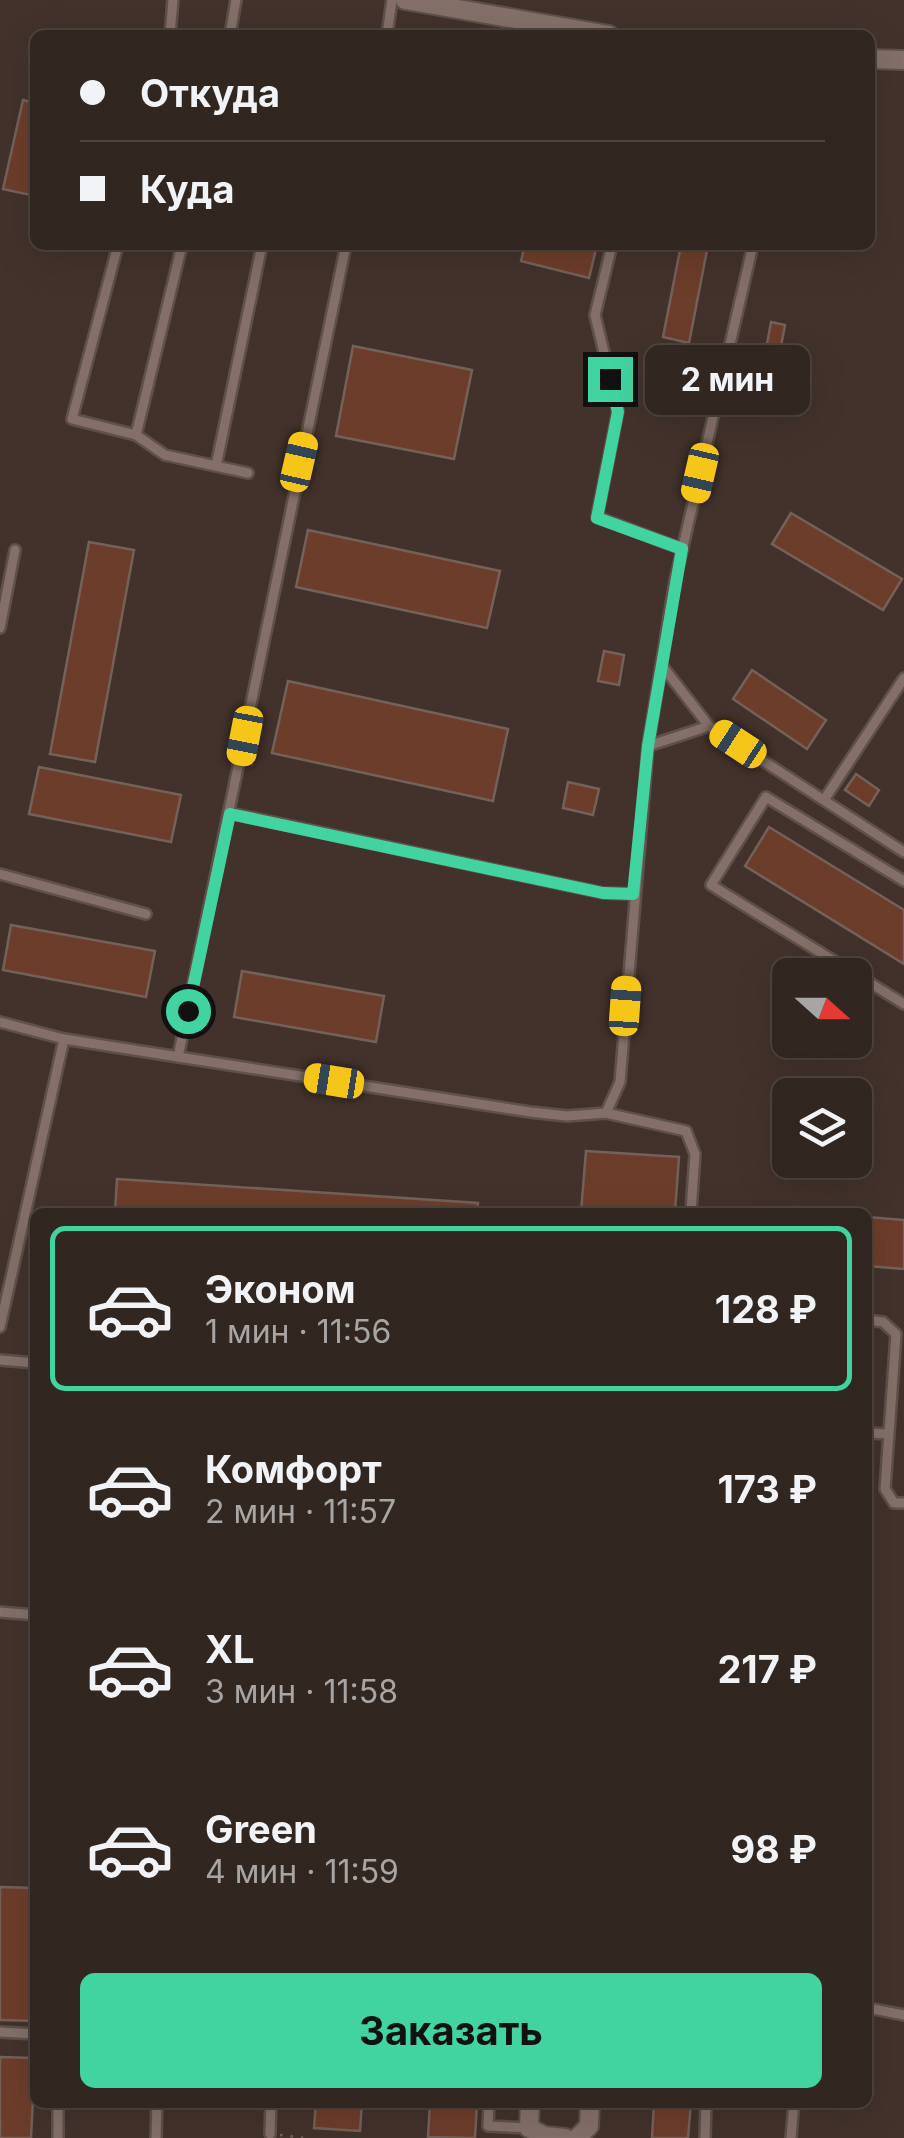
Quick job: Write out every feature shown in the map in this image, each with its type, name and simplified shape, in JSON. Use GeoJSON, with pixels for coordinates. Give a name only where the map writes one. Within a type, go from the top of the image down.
{"type":"FeatureCollection","features":[{"type":"Feature","properties":{"kind":"street"},"geometry":{"type":"LineString","coordinates":[[405,0],[580,30]]}},
{"type":"Feature","properties":{"kind":"street"},"geometry":{"type":"LineString","coordinates":[[875,59],[904,60]]}},
{"type":"Feature","properties":{"kind":"street"},"geometry":{"type":"LineString","coordinates":[[530,2108],[529,2128],[545,2136],[565,2138]]}},
{"type":"Feature","properties":{"kind":"street"},"geometry":{"type":"LineString","coordinates":[[577,2138],[589,2126],[590,2108]]}},
{"type":"Feature","properties":{"kind":"lane"},"geometry":{"type":"LineString","coordinates":[[170,30],[173,0]]}},
{"type":"Feature","properties":{"kind":"lane"},"geometry":{"type":"LineString","coordinates":[[231,30],[236,0]]}},
{"type":"Feature","properties":{"kind":"lane"},"geometry":{"type":"LineString","coordinates":[[387,30],[392,0]]}},
{"type":"Feature","properties":{"kind":"lane"},"geometry":{"type":"LineString","coordinates":[[117,250],[72,419],[136,435],[165,455],[248,473]]}},
{"type":"Feature","properties":{"kind":"lane"},"geometry":{"type":"LineString","coordinates":[[136,435],[181,250]]}},
{"type":"Feature","properties":{"kind":"lane"},"geometry":{"type":"LineString","coordinates":[[216,466],[261,250]]}},
{"type":"Feature","properties":{"kind":"lane"},"geometry":{"type":"LineString","coordinates":[[178,1057],[345,250]]}},
{"type":"Feature","properties":{"kind":"lane"},"geometry":{"type":"LineString","coordinates":[[611,250],[595,315],[618,412],[597,518],[682,549]]}},
{"type":"Feature","properties":{"kind":"lane"},"geometry":{"type":"LineString","coordinates":[[606,1113],[620,1082],[648,746],[682,549],[752,250]]}},
{"type":"Feature","properties":{"kind":"lane"},"geometry":{"type":"LineString","coordinates":[[0,628],[16,550]]}},
{"type":"Feature","properties":{"kind":"lane"},"geometry":{"type":"LineString","coordinates":[[663,667],[709,726],[904,852]]}},
{"type":"Feature","properties":{"kind":"lane"},"geometry":{"type":"LineString","coordinates":[[824,800],[904,678]]}},
{"type":"Feature","properties":{"kind":"lane"},"geometry":{"type":"LineString","coordinates":[[648,746],[709,726]]}},
{"type":"Feature","properties":{"kind":"lane"},"geometry":{"type":"LineString","coordinates":[[904,881],[766,797],[711,885],[904,1004]]}},
{"type":"Feature","properties":{"kind":"lane"},"geometry":{"type":"LineString","coordinates":[[230,814],[603,893],[633,894]]}},
{"type":"Feature","properties":{"kind":"lane"},"geometry":{"type":"LineString","coordinates":[[0,874],[146,914]]}},
{"type":"Feature","properties":{"kind":"lane"},"geometry":{"type":"LineString","coordinates":[[0,1022],[64,1039],[530,1112],[567,1116],[606,1113],[686,1131],[695,1154],[692,1208]]}},
{"type":"Feature","properties":{"kind":"lane"},"geometry":{"type":"LineString","coordinates":[[0,1327],[64,1039]]}},
{"type":"Feature","properties":{"kind":"lane"},"geometry":{"type":"LineString","coordinates":[[872,1321],[883,1322],[896,1334],[885,1489],[894,1502],[904,1504]]}},
{"type":"Feature","properties":{"kind":"lane"},"geometry":{"type":"LineString","coordinates":[[0,1360],[30,1363]]}},
{"type":"Feature","properties":{"kind":"lane"},"geometry":{"type":"LineString","coordinates":[[872,1432],[888,1434]]}},
{"type":"Feature","properties":{"kind":"lane"},"geometry":{"type":"LineString","coordinates":[[0,1612],[30,1615]]}},
{"type":"Feature","properties":{"kind":"lane"},"geometry":{"type":"LineString","coordinates":[[872,2009],[904,2015]]}},
{"type":"Feature","properties":{"kind":"lane"},"geometry":{"type":"LineString","coordinates":[[0,2032],[30,2034]]}},
{"type":"Feature","properties":{"kind":"lane"},"geometry":{"type":"LineString","coordinates":[[58,2108],[58,2138]]}},
{"type":"Feature","properties":{"kind":"lane"},"geometry":{"type":"LineString","coordinates":[[156,2138],[158,2108]]}},
{"type":"Feature","properties":{"kind":"lane"},"geometry":{"type":"LineString","coordinates":[[270,2134],[271,2108]]}},
{"type":"Feature","properties":{"kind":"lane"},"geometry":{"type":"LineString","coordinates":[[489,2108],[488,2126],[529,2128]]}},
{"type":"Feature","properties":{"kind":"lane"},"geometry":{"type":"LineString","coordinates":[[705,2138],[706,2108]]}},
{"type":"Feature","properties":{"kind":"lane"},"geometry":{"type":"LineString","coordinates":[[791,2138],[794,2108]]}},
{"type":"Feature","properties":{"kind":"path"},"geometry":{"type":"LineString","coordinates":[[270,2134],[304,2138]]}},
{"type":"Feature","properties":{"kind":"building"},"geometry":{"type":"Polygon","coordinates":[[[23,100],[30,102],[30,195],[3,189],[23,100]]]}},
{"type":"Feature","properties":{"kind":"building"},"geometry":{"type":"Polygon","coordinates":[[[524,250],[596,250],[589,278],[521,261],[524,250]]]}},
{"type":"Feature","properties":{"kind":"building"},"geometry":{"type":"Polygon","coordinates":[[[680,250],[707,250],[689,343],[663,337],[680,250]]]}},
{"type":"Feature","properties":{"kind":"building"},"geometry":{"type":"Polygon","coordinates":[[[771,322],[785,325],[781,346],[767,344],[771,322]]]}},
{"type":"Feature","properties":{"kind":"building"},"geometry":{"type":"Polygon","coordinates":[[[353,346],[472,370],[454,459],[336,436],[353,346]]]}},
{"type":"Feature","properties":{"kind":"building"},"geometry":{"type":"Polygon","coordinates":[[[791,513],[902,579],[883,610],[772,544],[791,513]]]}},
{"type":"Feature","properties":{"kind":"building"},"geometry":{"type":"Polygon","coordinates":[[[308,530],[500,571],[487,628],[296,587],[308,530]]]}},
{"type":"Feature","properties":{"kind":"building"},"geometry":{"type":"Polygon","coordinates":[[[89,542],[134,550],[95,762],[50,754],[89,542]]]}},
{"type":"Feature","properties":{"kind":"building"},"geometry":{"type":"Polygon","coordinates":[[[604,651],[624,655],[619,685],[598,681],[604,651]]]}},
{"type":"Feature","properties":{"kind":"building"},"geometry":{"type":"Polygon","coordinates":[[[752,670],[826,720],[807,749],[733,699],[752,670]]]}},
{"type":"Feature","properties":{"kind":"building"},"geometry":{"type":"Polygon","coordinates":[[[288,681],[508,729],[493,801],[272,753],[288,681]]]}},
{"type":"Feature","properties":{"kind":"building"},"geometry":{"type":"Polygon","coordinates":[[[39,767],[181,795],[171,842],[29,814],[39,767]]]}},
{"type":"Feature","properties":{"kind":"building"},"geometry":{"type":"Polygon","coordinates":[[[856,774],[879,790],[869,806],[845,790],[856,774]]]}},
{"type":"Feature","properties":{"kind":"building"},"geometry":{"type":"Polygon","coordinates":[[[568,782],[599,789],[593,815],[563,808],[568,782]]]}},
{"type":"Feature","properties":{"kind":"building"},"geometry":{"type":"Polygon","coordinates":[[[769,827],[904,910],[904,964],[745,866],[769,827]]]}},
{"type":"Feature","properties":{"kind":"building"},"geometry":{"type":"Polygon","coordinates":[[[11,925],[155,951],[146,997],[3,970],[11,925]]]}},
{"type":"Feature","properties":{"kind":"building"},"geometry":{"type":"Polygon","coordinates":[[[242,971],[384,996],[376,1042],[234,1017],[242,971]]]}},
{"type":"Feature","properties":{"kind":"building"},"geometry":{"type":"Polygon","coordinates":[[[586,1151],[679,1157],[675,1208],[581,1208],[586,1151]]]}},
{"type":"Feature","properties":{"kind":"building"},"geometry":{"type":"Polygon","coordinates":[[[117,1179],[478,1203],[477,1208],[115,1208],[117,1179]]]}},
{"type":"Feature","properties":{"kind":"building"},"geometry":{"type":"Polygon","coordinates":[[[872,1217],[904,1220],[904,1269],[872,1266],[872,1217]]]}},
{"type":"Feature","properties":{"kind":"building"},"geometry":{"type":"Polygon","coordinates":[[[0,1887],[30,1888],[30,2021],[0,2020],[0,1887]]]}},
{"type":"Feature","properties":{"kind":"building"},"geometry":{"type":"Polygon","coordinates":[[[0,2057],[30,2058],[31,2138],[0,2138],[0,2057]]]}},
{"type":"Feature","properties":{"kind":"building"},"geometry":{"type":"Polygon","coordinates":[[[316,2108],[362,2108],[360,2131],[314,2128],[316,2108]]]}},
{"type":"Feature","properties":{"kind":"building"},"geometry":{"type":"Polygon","coordinates":[[[430,2108],[477,2108],[475,2138],[428,2137],[430,2108]]]}},
{"type":"Feature","properties":{"kind":"building"},"geometry":{"type":"Polygon","coordinates":[[[654,2108],[690,2108],[688,2138],[652,2138],[654,2108]]]}},
{"type":"Feature","properties":{"kind":"route"},"geometry":{"type":"LineString","coordinates":[[188,1011],[230,814],[603,893],[633,894],[648,746],[682,549],[597,518],[618,412],[610,379]]}}]}
